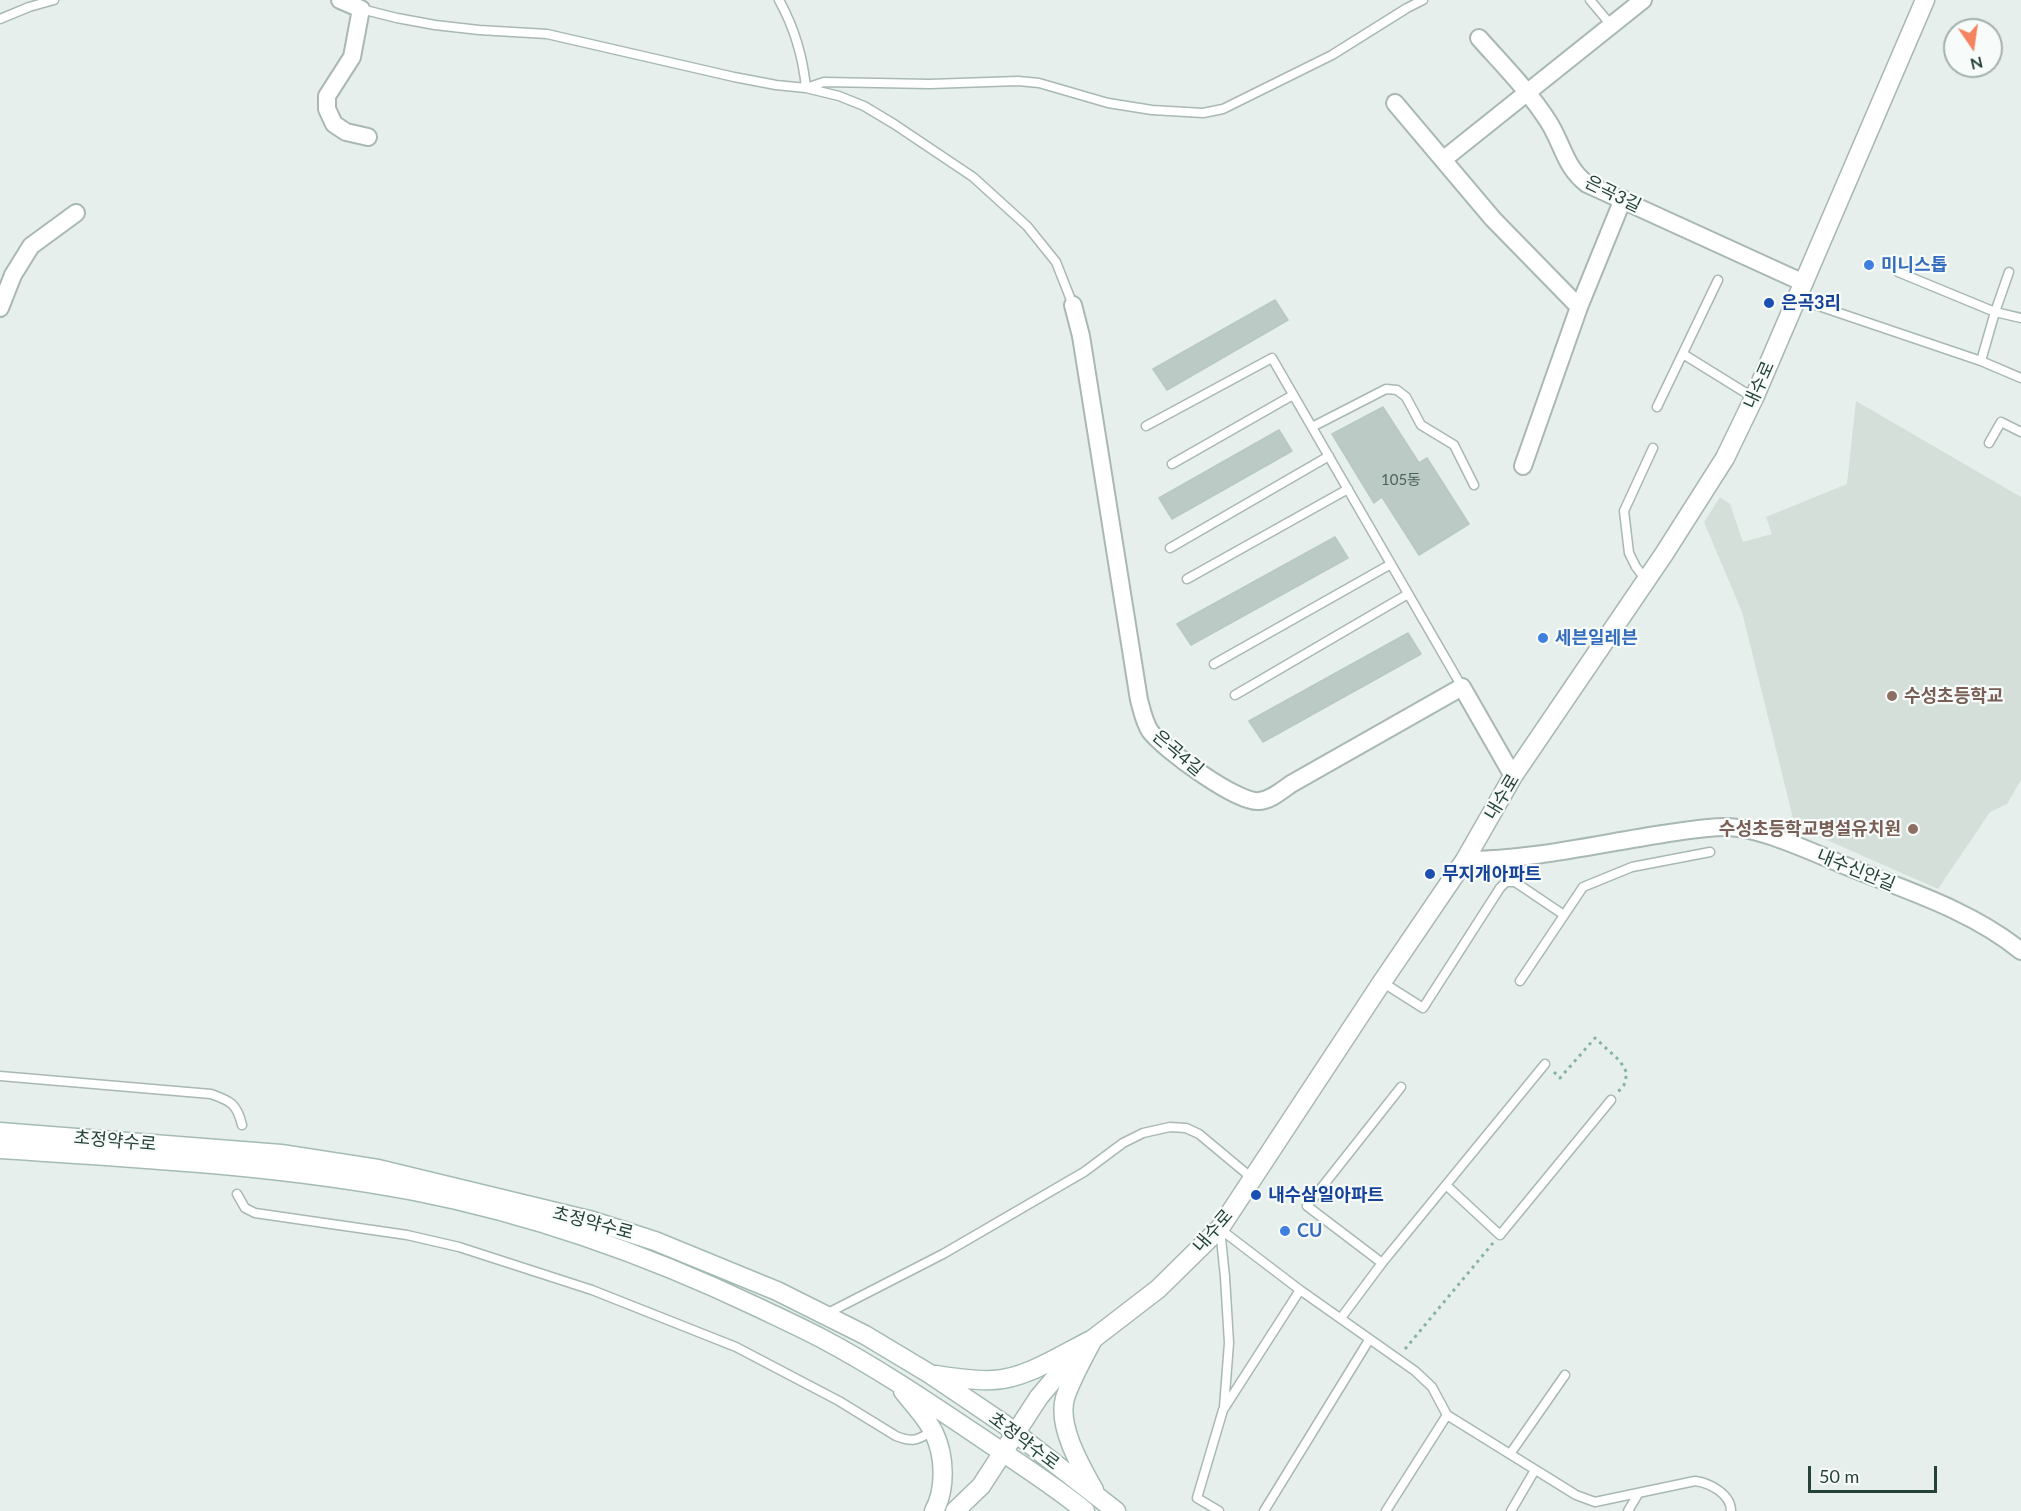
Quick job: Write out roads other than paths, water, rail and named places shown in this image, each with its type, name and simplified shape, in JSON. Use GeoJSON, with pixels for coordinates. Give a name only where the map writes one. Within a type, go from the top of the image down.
{"type":"FeatureCollection","features":[{"type":"Feature","properties":{"kind":"main road","name":"내수로"},"geometry":{"type":"LineString","coordinates":[[955,1511],[981,1486],[1053,1380],[1093,1339],[1158,1289],[1220,1228],[1465,860],[1513,776],[1646,580],[1725,458],[1801,291],[1925,0]]}},
{"type":"Feature","properties":{"kind":"main road","name":"초정약수로"},"geometry":{"type":"LineString","coordinates":[[0,1132],[281,1154],[378,1169],[593,1221],[656,1241],[777,1291],[865,1335],[930,1374],[1016,1434],[1116,1511]]}},
{"type":"Feature","properties":{"kind":"main road","name":"초정약수로"},"geometry":{"type":"LineString","coordinates":[[0,1149],[268,1170],[356,1181],[470,1203],[558,1229],[658,1263],[819,1337],[897,1382],[1004,1453],[1085,1511]]}},
{"type":"Feature","properties":{"kind":"main road"},"geometry":{"type":"LineString","coordinates":[[930,1374],[972,1380],[995,1380],[1029,1371],[1093,1339]]}},
{"type":"Feature","properties":{"kind":"main road"},"geometry":{"type":"LineString","coordinates":[[1093,1339],[1065,1400],[1065,1422],[1073,1448],[1098,1497]]}},
{"type":"Feature","properties":{"kind":"main road"},"geometry":{"type":"LineString","coordinates":[[897,1382],[934,1431],[942,1461],[943,1483],[933,1511]]}},
{"type":"Feature","properties":{"kind":"street"},"geometry":{"type":"LineString","coordinates":[[340,0],[361,9],[352,57],[327,96],[327,109],[334,124],[346,132],[368,137]]}},
{"type":"Feature","properties":{"kind":"street"},"geometry":{"type":"LineString","coordinates":[[1444,159],[1643,0]]}},
{"type":"Feature","properties":{"kind":"street","name":"은곡3길"},"geometry":{"type":"LineString","coordinates":[[1479,38],[1548,121],[1567,162],[1576,175],[1587,184],[1623,199],[1801,291]]}},
{"type":"Feature","properties":{"kind":"street"},"geometry":{"type":"LineString","coordinates":[[1395,103],[1492,219],[1579,307]]}},
{"type":"Feature","properties":{"kind":"street"},"geometry":{"type":"LineString","coordinates":[[1523,466],[1579,307],[1623,199]]}},
{"type":"Feature","properties":{"kind":"street"},"geometry":{"type":"LineString","coordinates":[[0,308],[13,274],[31,246],[76,213]]}},
{"type":"Feature","properties":{"kind":"street","name":"은곡4길"},"geometry":{"type":"LineString","coordinates":[[1073,305],[1081,336],[1143,716],[1149,730],[1159,740],[1230,793],[1244,800],[1257,802],[1270,798],[1462,687]]}},
{"type":"Feature","properties":{"kind":"street"},"geometry":{"type":"LineString","coordinates":[[1462,687],[1513,776]]}},
{"type":"Feature","properties":{"kind":"street","name":"내수신안길"},"geometry":{"type":"LineString","coordinates":[[1465,860],[1516,858],[1729,826],[1791,843],[1940,904],[1991,928],[2021,951]]}},
{"type":"Feature","properties":{"kind":"lane"},"geometry":{"type":"LineString","coordinates":[[0,19],[54,0]]}},
{"type":"Feature","properties":{"kind":"lane"},"geometry":{"type":"LineString","coordinates":[[779,0],[786,13],[804,65],[806,88]]}},
{"type":"Feature","properties":{"kind":"lane"},"geometry":{"type":"LineString","coordinates":[[806,88],[824,82],[930,84],[1018,81],[1039,83],[1108,103],[1152,110],[1203,113],[1223,109],[1332,55],[1423,0]]}},
{"type":"Feature","properties":{"kind":"lane"},"geometry":{"type":"LineString","coordinates":[[1590,0],[1611,26]]}},
{"type":"Feature","properties":{"kind":"lane"},"geometry":{"type":"LineString","coordinates":[[361,9],[435,25],[547,34],[734,77],[806,88],[839,96],[864,106],[973,177],[1027,225],[1056,262],[1073,305]]}},
{"type":"Feature","properties":{"kind":"lane"},"geometry":{"type":"LineString","coordinates":[[1898,272],[1995,312],[2021,318]]}},
{"type":"Feature","properties":{"kind":"lane"},"geometry":{"type":"LineString","coordinates":[[1981,361],[2009,272]]}},
{"type":"Feature","properties":{"kind":"lane"},"geometry":{"type":"LineString","coordinates":[[1657,407],[1718,280]]}},
{"type":"Feature","properties":{"kind":"lane"},"geometry":{"type":"LineString","coordinates":[[1801,291],[2021,378]]}},
{"type":"Feature","properties":{"kind":"lane"},"geometry":{"type":"LineString","coordinates":[[1683,354],[1754,398]]}},
{"type":"Feature","properties":{"kind":"lane"},"geometry":{"type":"LineString","coordinates":[[1146,426],[1272,358],[1462,687]]}},
{"type":"Feature","properties":{"kind":"lane"},"geometry":{"type":"LineString","coordinates":[[1312,428],[1386,389],[1397,390],[1406,397],[1421,425],[1454,445],[1474,485]]}},
{"type":"Feature","properties":{"kind":"lane"},"geometry":{"type":"LineString","coordinates":[[1172,464],[1293,395]]}},
{"type":"Feature","properties":{"kind":"lane"},"geometry":{"type":"LineString","coordinates":[[1989,443],[2001,422],[2021,432]]}},
{"type":"Feature","properties":{"kind":"lane"},"geometry":{"type":"LineString","coordinates":[[1646,580],[1629,553],[1624,511],[1653,448]]}},
{"type":"Feature","properties":{"kind":"lane"},"geometry":{"type":"LineString","coordinates":[[1170,548],[1329,456]]}},
{"type":"Feature","properties":{"kind":"lane"},"geometry":{"type":"LineString","coordinates":[[1187,579],[1348,489]]}},
{"type":"Feature","properties":{"kind":"lane"},"geometry":{"type":"LineString","coordinates":[[1214,664],[1391,564]]}},
{"type":"Feature","properties":{"kind":"lane"},"geometry":{"type":"LineString","coordinates":[[1235,695],[1408,594]]}},
{"type":"Feature","properties":{"kind":"lane"},"geometry":{"type":"LineString","coordinates":[[1520,981],[1583,887],[1632,867],[1710,852]]}},
{"type":"Feature","properties":{"kind":"lane"},"geometry":{"type":"LineString","coordinates":[[1382,982],[1423,1008],[1506,882],[1515,882],[1564,915]]}},
{"type":"Feature","properties":{"kind":"lane"},"geometry":{"type":"LineString","coordinates":[[1341,1318],[1382,1263],[1545,1064]]}},
{"type":"Feature","properties":{"kind":"lane"},"geometry":{"type":"LineString","coordinates":[[0,1076],[211,1094],[229,1100],[239,1112],[242,1125]]}},
{"type":"Feature","properties":{"kind":"lane"},"geometry":{"type":"LineString","coordinates":[[1382,1263],[1307,1206],[1401,1087]]}},
{"type":"Feature","properties":{"kind":"lane"},"geometry":{"type":"LineString","coordinates":[[1446,1185],[1500,1234],[1611,1100]]}},
{"type":"Feature","properties":{"kind":"lane"},"geometry":{"type":"LineString","coordinates":[[825,1315],[943,1254],[1084,1172],[1114,1149],[1143,1133],[1170,1127],[1186,1128],[1199,1134],[1253,1180]]}},
{"type":"Feature","properties":{"kind":"lane"},"geometry":{"type":"LineString","coordinates":[[237,1194],[245,1208],[255,1213],[417,1237],[459,1247],[592,1290],[736,1347],[839,1401],[896,1436],[909,1441],[920,1439],[934,1431]]}},
{"type":"Feature","properties":{"kind":"lane"},"geometry":{"type":"LineString","coordinates":[[1220,1228],[1300,1290],[1415,1371],[1431,1387],[1447,1415],[1576,1496],[1595,1502],[1695,1481],[1704,1482],[1726,1497],[1732,1507],[1731,1511]]}},
{"type":"Feature","properties":{"kind":"lane"},"geometry":{"type":"LineString","coordinates":[[1219,1511],[1197,1498],[1223,1410],[1230,1343],[1220,1228]]}},
{"type":"Feature","properties":{"kind":"lane"},"geometry":{"type":"LineString","coordinates":[[1223,1410],[1300,1290]]}},
{"type":"Feature","properties":{"kind":"lane"},"geometry":{"type":"LineString","coordinates":[[1264,1511],[1369,1340]]}},
{"type":"Feature","properties":{"kind":"lane"},"geometry":{"type":"LineString","coordinates":[[1510,1454],[1565,1375]]}},
{"type":"Feature","properties":{"kind":"lane"},"geometry":{"type":"LineString","coordinates":[[1386,1511],[1447,1415]]}},
{"type":"Feature","properties":{"kind":"lane"},"geometry":{"type":"LineString","coordinates":[[1511,1511],[1535,1470]]}},
{"type":"Feature","properties":{"kind":"lane"},"geometry":{"type":"LineString","coordinates":[[1628,1511],[1638,1494]]}},
{"type":"Feature","properties":{"kind":"place","name":"미니스톱"},"geometry":{"type":"Point","coordinates":[1869,265]}},
{"type":"Feature","properties":{"kind":"place","name":"은곡3리"},"geometry":{"type":"Point","coordinates":[1769,303]}},
{"type":"Feature","properties":{"kind":"place","name":"세븐일레븐"},"geometry":{"type":"Point","coordinates":[1543,638]}},
{"type":"Feature","properties":{"kind":"place","name":"수성초등학교"},"geometry":{"type":"Point","coordinates":[1892,696]}},
{"type":"Feature","properties":{"kind":"place","name":"수성초등학교병설유치원"},"geometry":{"type":"Point","coordinates":[1913,829]}},
{"type":"Feature","properties":{"kind":"place","name":"무지개아파트"},"geometry":{"type":"Point","coordinates":[1430,874]}},
{"type":"Feature","properties":{"kind":"place","name":"내수삼일아파트"},"geometry":{"type":"Point","coordinates":[1256,1195]}},
{"type":"Feature","properties":{"kind":"place","name":"CU"},"geometry":{"type":"Point","coordinates":[1285,1231]}}]}
